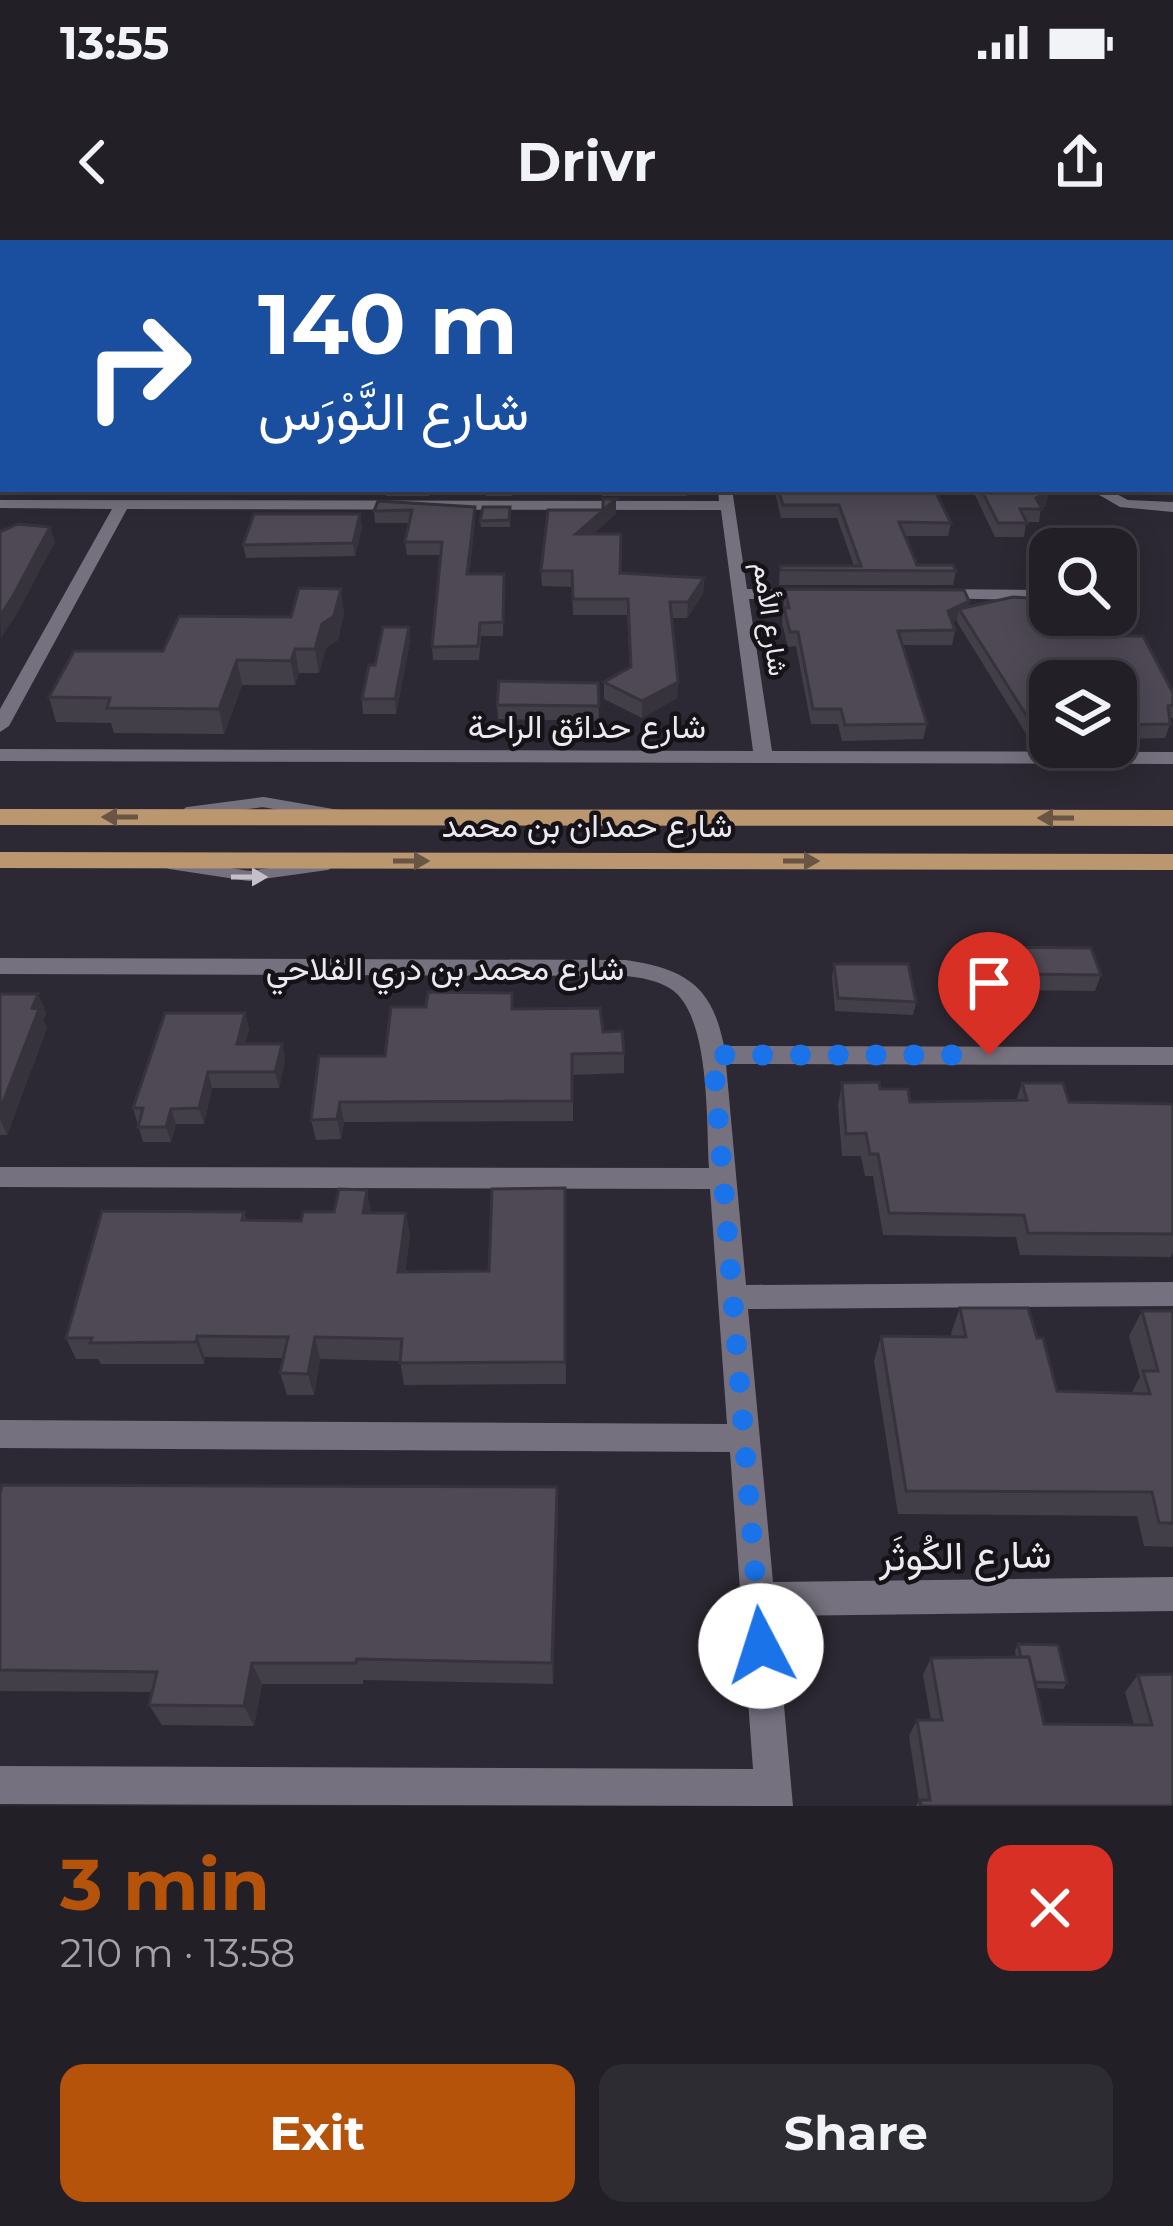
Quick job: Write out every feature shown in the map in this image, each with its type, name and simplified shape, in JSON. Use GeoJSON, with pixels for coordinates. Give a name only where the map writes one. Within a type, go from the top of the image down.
{"type":"FeatureCollection","features":[{"type":"Feature","properties":{"kind":"main road","name":"شارع حمدان بن محمد"},"geometry":{"type":"LineString","coordinates":[[0,817],[1173,818]]}},
{"type":"Feature","properties":{"kind":"main road","name":"شارع حمدان بن محمد"},"geometry":{"type":"LineString","coordinates":[[0,860],[1173,862]]}},
{"type":"Feature","properties":{"kind":"street"},"geometry":{"type":"LineString","coordinates":[[1102,492],[1126,504],[1173,507]]}},
{"type":"Feature","properties":{"kind":"street"},"geometry":{"type":"LineString","coordinates":[[0,504],[371,497],[727,498]]}},
{"type":"Feature","properties":{"kind":"street","name":"شارع الأمم"},"geometry":{"type":"LineString","coordinates":[[727,498],[763,756]]}},
{"type":"Feature","properties":{"kind":"street"},"geometry":{"type":"LineString","coordinates":[[0,726],[122,504]]}},
{"type":"Feature","properties":{"kind":"street"},"geometry":{"type":"LineString","coordinates":[[740,594],[832,594]]}},
{"type":"Feature","properties":{"kind":"street"},"geometry":{"type":"LineString","coordinates":[[923,594],[1029,595]]}},
{"type":"Feature","properties":{"kind":"street","name":"شارع حدائق الراحة"},"geometry":{"type":"LineString","coordinates":[[0,755],[1173,758]]}},
{"type":"Feature","properties":{"kind":"street","name":"شارع محمد بن دري الفلاحي"},"geometry":{"type":"LineString","coordinates":[[0,966],[645,970],[674,980],[701,1002],[713,1055],[773,1797],[0,1785]]}},
{"type":"Feature","properties":{"kind":"street"},"geometry":{"type":"LineString","coordinates":[[713,1055],[1173,1056]]}},
{"type":"Feature","properties":{"kind":"street"},"geometry":{"type":"LineString","coordinates":[[0,1177],[723,1178]]}},
{"type":"Feature","properties":{"kind":"street"},"geometry":{"type":"LineString","coordinates":[[733,1297],[1173,1294]]}},
{"type":"Feature","properties":{"kind":"street"},"geometry":{"type":"LineString","coordinates":[[0,1434],[744,1438]]}},
{"type":"Feature","properties":{"kind":"street","name":"شارع الكُوثَر"},"geometry":{"type":"LineString","coordinates":[[757,1599],[1173,1594]]}},
{"type":"Feature","properties":{"kind":"building"},"geometry":{"type":"Polygon","coordinates":[[[779,492],[936,492],[951,523],[899,522],[917,565],[953,565],[956,571],[781,570],[780,566],[861,566],[839,505],[783,505],[779,492]]]}},
{"type":"Feature","properties":{"kind":"building"},"geometry":{"type":"Polygon","coordinates":[[[982,492],[1049,492],[1036,498],[1042,509],[1020,509],[1027,523],[998,523],[982,492]]]}},
{"type":"Feature","properties":{"kind":"building"},"geometry":{"type":"Polygon","coordinates":[[[603,499],[616,499],[576,534],[621,534],[620,573],[704,578],[688,602],[670,602],[678,682],[642,701],[604,682],[631,667],[628,599],[573,599],[572,571],[541,571],[548,510],[603,510],[603,499]]]}},
{"type":"Feature","properties":{"kind":"building"},"geometry":{"type":"Polygon","coordinates":[[[378,501],[475,507],[467,574],[504,574],[503,622],[480,623],[478,646],[432,647],[442,542],[405,542],[412,510],[374,511],[378,501]]]}},
{"type":"Feature","properties":{"kind":"building"},"geometry":{"type":"Polygon","coordinates":[[[483,507],[510,507],[509,520],[480,521],[483,507]]]}},
{"type":"Feature","properties":{"kind":"building"},"geometry":{"type":"Polygon","coordinates":[[[254,514],[360,514],[353,543],[243,545],[254,514]]]}},
{"type":"Feature","properties":{"kind":"building"},"geometry":{"type":"Polygon","coordinates":[[[18,524],[50,527],[0,616],[0,532],[18,524]]]}},
{"type":"Feature","properties":{"kind":"building"},"geometry":{"type":"Polygon","coordinates":[[[299,588],[341,589],[334,616],[322,624],[315,649],[295,649],[291,661],[237,660],[219,709],[107,708],[110,698],[49,697],[74,651],[163,651],[179,616],[291,617],[299,588]]]}},
{"type":"Feature","properties":{"kind":"building"},"geometry":{"type":"Polygon","coordinates":[[[785,589],[964,590],[969,601],[948,611],[955,630],[898,631],[927,724],[845,725],[841,709],[813,709],[798,632],[790,632],[784,608],[789,608],[785,589]]]}},
{"type":"Feature","properties":{"kind":"building"},"geometry":{"type":"Polygon","coordinates":[[[1029,598],[1029,636],[1143,636],[1173,693],[1173,705],[1168,706],[1170,724],[1137,725],[1137,660],[1029,660],[1029,720],[959,609],[1029,598]]]}},
{"type":"Feature","properties":{"kind":"building"},"geometry":{"type":"Polygon","coordinates":[[[383,627],[409,627],[395,699],[362,699],[369,665],[375,665],[383,627]]]}},
{"type":"Feature","properties":{"kind":"building"},"geometry":{"type":"Polygon","coordinates":[[[499,681],[598,683],[599,706],[497,705],[499,681]]]}},
{"type":"Feature","properties":{"kind":"building"},"geometry":{"type":"Polygon","coordinates":[[[1002,947],[1091,948],[1101,975],[1011,974],[1002,947]]]}},
{"type":"Feature","properties":{"kind":"building"},"geometry":{"type":"Polygon","coordinates":[[[834,964],[908,964],[916,1002],[838,998],[834,964]]]}},
{"type":"Feature","properties":{"kind":"building"},"geometry":{"type":"Polygon","coordinates":[[[428,992],[512,993],[512,1009],[600,1008],[603,1032],[622,1031],[624,1053],[572,1054],[572,1101],[340,1102],[337,1119],[311,1120],[319,1056],[385,1056],[391,1007],[426,1007],[428,992]]]}},
{"type":"Feature","properties":{"kind":"building"},"geometry":{"type":"Polygon","coordinates":[[[0,994],[38,994],[32,1008],[39,1009],[0,1110],[0,994]]]}},
{"type":"Feature","properties":{"kind":"building"},"geometry":{"type":"Polygon","coordinates":[[[165,1013],[245,1013],[237,1044],[282,1044],[275,1072],[208,1072],[199,1108],[171,1109],[166,1127],[138,1127],[143,1108],[133,1108],[165,1013]]]}},
{"type":"Feature","properties":{"kind":"building"},"geometry":{"type":"Polygon","coordinates":[[[879,1082],[880,1089],[908,1089],[910,1102],[1027,1100],[1022,1083],[1063,1083],[1069,1102],[1173,1104],[1173,1234],[1028,1233],[1024,1215],[889,1213],[878,1154],[870,1154],[866,1133],[846,1134],[842,1083],[879,1082]]]}},
{"type":"Feature","properties":{"kind":"building"},"geometry":{"type":"Polygon","coordinates":[[[565,1188],[565,1362],[400,1363],[402,1339],[315,1337],[308,1374],[280,1373],[288,1337],[197,1336],[196,1342],[90,1343],[92,1338],[66,1338],[102,1211],[244,1212],[242,1220],[301,1221],[303,1212],[334,1212],[339,1189],[367,1190],[363,1213],[406,1213],[398,1272],[489,1271],[492,1189],[565,1188]]]}},
{"type":"Feature","properties":{"kind":"building"},"geometry":{"type":"Polygon","coordinates":[[[960,1308],[1028,1308],[1037,1338],[1043,1338],[1057,1391],[1150,1394],[1143,1371],[1158,1371],[1142,1311],[1173,1311],[1173,1523],[1159,1523],[1152,1492],[906,1491],[881,1336],[966,1337],[960,1308]]]}},
{"type":"Feature","properties":{"kind":"building"},"geometry":{"type":"Polygon","coordinates":[[[2,1485],[557,1487],[552,1663],[357,1659],[356,1663],[252,1663],[244,1706],[149,1705],[157,1672],[0,1670],[2,1485]]]}},
{"type":"Feature","properties":{"kind":"building"},"geometry":{"type":"Polygon","coordinates":[[[1018,1644],[1058,1645],[1067,1683],[1035,1682],[1029,1657],[1021,1657],[1018,1644]]]}},
{"type":"Feature","properties":{"kind":"building"},"geometry":{"type":"Polygon","coordinates":[[[1029,1657],[1044,1724],[1152,1725],[1138,1675],[1173,1674],[1173,1806],[921,1806],[920,1800],[930,1800],[917,1720],[942,1720],[931,1658],[1029,1657]]]}},
{"type":"Feature","properties":{"kind":"route"},"geometry":{"type":"LineString","coordinates":[[761,1646],[713,1055],[989,1055]]}}]}
